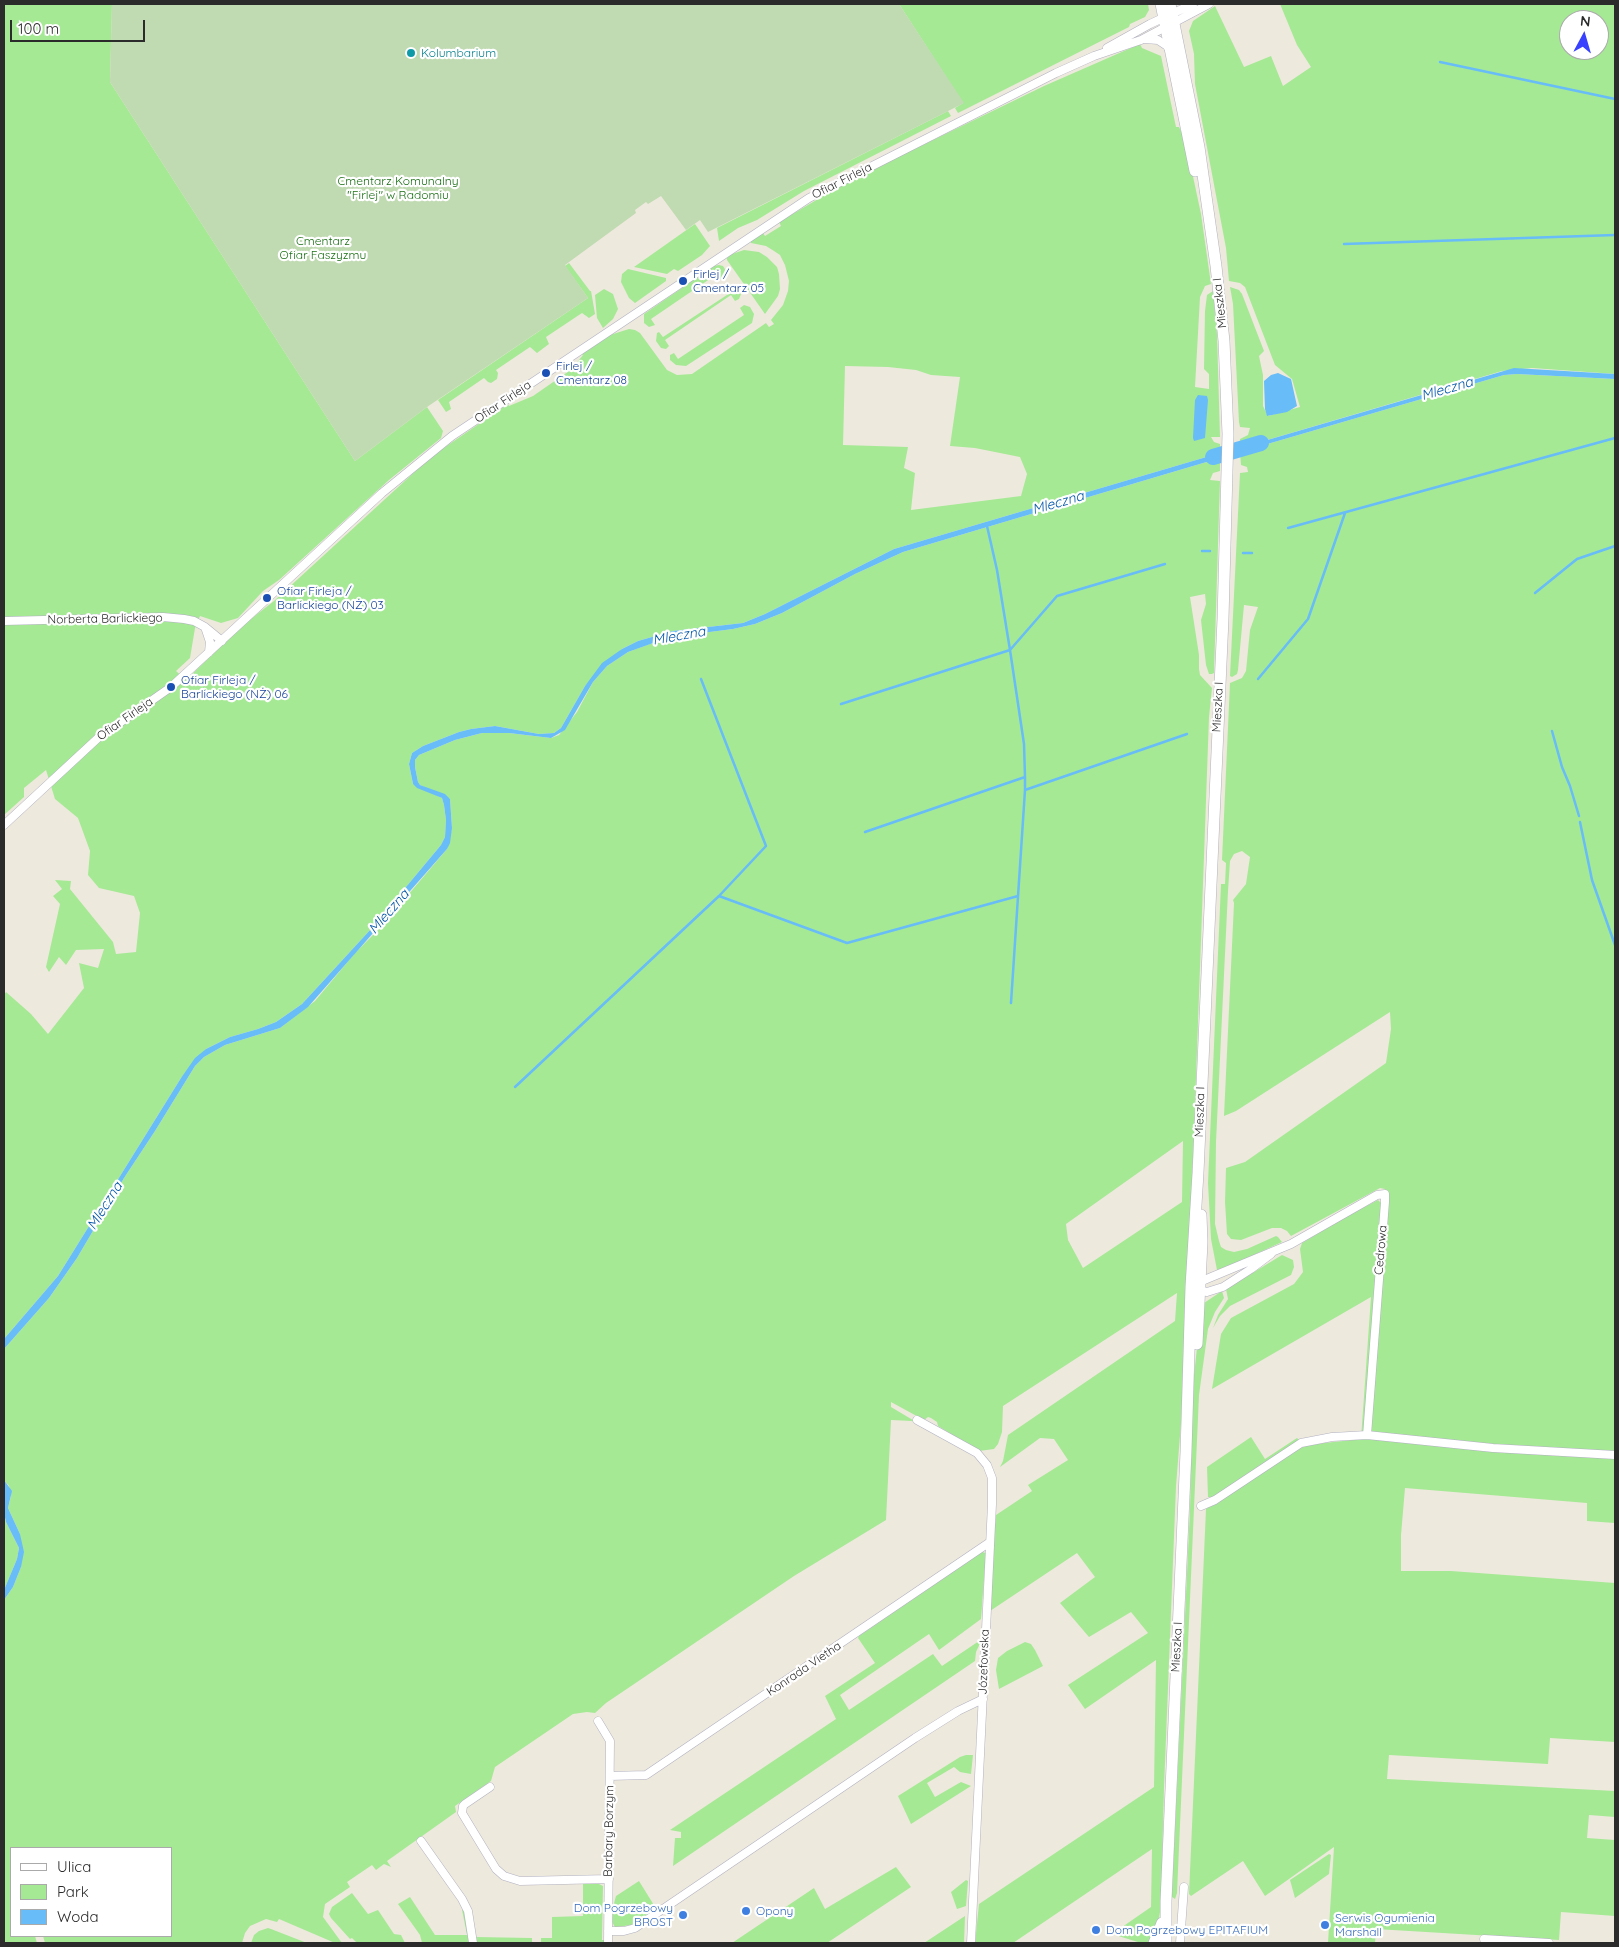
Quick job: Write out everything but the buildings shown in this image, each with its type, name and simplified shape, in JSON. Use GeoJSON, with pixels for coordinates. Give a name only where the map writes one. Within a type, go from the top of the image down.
{"type":"FeatureCollection","features":[{"type":"Feature","properties":{"kind":"street","name":"Mieszka I"},"geometry":{"type":"LineString","coordinates":[[1161,4],[1169,17],[1197,138],[1213,243],[1224,341],[1228,434],[1228,477],[1198,1173],[1197,1350],[1188,1392],[1166,1901]]}},
{"type":"Feature","properties":{"kind":"street","name":"Ofiar Firleja"},"geometry":{"type":"LineString","coordinates":[[1094,56],[1122,39],[1193,4]]}},
{"type":"Feature","properties":{"kind":"street","name":"Ofiar Firleja"},"geometry":{"type":"LineString","coordinates":[[1141,40],[1169,17],[1209,4]]}},
{"type":"Feature","properties":{"kind":"street","name":"Mieszka I"},"geometry":{"type":"LineString","coordinates":[[1169,17],[1172,54],[1196,173],[1213,243]]}},
{"type":"Feature","properties":{"kind":"street","name":"Ofiar Firleja"},"geometry":{"type":"LineString","coordinates":[[4,825],[98,738],[171,686],[382,493],[446,440],[773,220],[846,178],[1056,73],[1094,56],[1141,40],[1158,40],[1167,46],[1172,54]]}},
{"type":"Feature","properties":{"kind":"street","name":"Norberta Barlickiego"},"geometry":{"type":"LineString","coordinates":[[4,621],[184,619],[194,621],[205,627],[222,641]]}},
{"type":"Feature","properties":{"kind":"street"},"geometry":{"type":"LineString","coordinates":[[205,627],[210,642],[209,652]]}},
{"type":"Feature","properties":{"kind":"street","name":"Mieszka I"},"geometry":{"type":"LineString","coordinates":[[1197,1286],[1201,1265],[1202,1242],[1198,1173]]}},
{"type":"Feature","properties":{"kind":"street","name":"Cedrowa"},"geometry":{"type":"LineString","coordinates":[[1271,1254],[1244,1275],[1223,1288],[1207,1292],[1197,1286],[1212,1276],[1271,1254],[1377,1195],[1384,1194],[1385,1202],[1367,1435]]}},
{"type":"Feature","properties":{"kind":"street"},"geometry":{"type":"LineString","coordinates":[[1201,1265],[1212,1276]]}},
{"type":"Feature","properties":{"kind":"street","name":"Józefowska"},"geometry":{"type":"LineString","coordinates":[[917,1420],[977,1453],[987,1465],[992,1478],[971,1943]]}},
{"type":"Feature","properties":{"kind":"street"},"geometry":{"type":"LineString","coordinates":[[1201,1506],[1215,1500],[1301,1443],[1332,1437],[1367,1435],[1493,1448],[1615,1455]]}},
{"type":"Feature","properties":{"kind":"street","name":"Konrada Vietha"},"geometry":{"type":"LineString","coordinates":[[610,1776],[646,1775],[990,1542]]}},
{"type":"Feature","properties":{"kind":"street"},"geometry":{"type":"LineString","coordinates":[[608,1931],[624,1931],[635,1928],[915,1738],[958,1711],[983,1699]]}},
{"type":"Feature","properties":{"kind":"street","name":"Barbary Borzym"},"geometry":{"type":"LineString","coordinates":[[598,1721],[610,1742],[608,1943]]}},
{"type":"Feature","properties":{"kind":"street"},"geometry":{"type":"LineString","coordinates":[[490,1787],[465,1804],[462,1814],[496,1868],[504,1876],[520,1881],[609,1880]]}},
{"type":"Feature","properties":{"kind":"street"},"geometry":{"type":"LineString","coordinates":[[421,1842],[462,1898],[468,1910],[473,1943]]}},
{"type":"Feature","properties":{"kind":"street"},"geometry":{"type":"LineString","coordinates":[[1180,1943],[1184,1887]]}},
{"type":"Feature","properties":{"kind":"street"},"geometry":{"type":"LineString","coordinates":[[1166,1901],[1183,1902]]}},
{"type":"Feature","properties":{"kind":"street"},"geometry":{"type":"LineString","coordinates":[[1154,1943],[1162,1924],[1166,1901]]}},
{"type":"Feature","properties":{"kind":"street"},"geometry":{"type":"LineString","coordinates":[[1166,1901],[1166,1943]]}},
{"type":"Feature","properties":{"kind":"street"},"geometry":{"type":"LineString","coordinates":[[1484,1939],[1549,1943]]}},
{"type":"Feature","properties":{"kind":"green space"},"geometry":{"type":"Polygon","coordinates":[[[4,4],[112,4],[110,82],[355,461],[427,407],[443,431],[441,438],[389,480],[279,580],[263,591],[238,618],[221,623],[200,616],[195,628],[190,658],[176,671],[186,680],[243,625],[274,601],[432,456],[508,404],[509,406],[533,396],[572,369],[582,354],[610,335],[629,329],[635,330],[640,333],[667,370],[677,375],[692,374],[766,323],[769,327],[774,324],[771,320],[783,305],[788,291],[789,281],[785,265],[780,255],[766,246],[751,243],[751,240],[763,233],[765,236],[781,226],[779,222],[830,192],[894,159],[1044,86],[1140,44],[1142,48],[1161,56],[1176,127],[1179,127],[1185,139],[1201,214],[1211,284],[1205,286],[1200,297],[1195,387],[1209,389],[1209,374],[1204,369],[1205,311],[1207,295],[1213,291],[1217,334],[1220,437],[1211,437],[1214,442],[1220,444],[1220,453],[894,549],[765,614],[743,623],[673,631],[638,641],[622,649],[585,686],[561,728],[554,733],[539,734],[495,726],[471,729],[423,746],[412,753],[409,764],[413,784],[442,798],[446,820],[445,837],[441,845],[371,929],[302,1004],[276,1022],[230,1037],[206,1049],[181,1078],[58,1276],[4,1339],[4,995],[6,992],[31,1014],[48,1034],[84,988],[79,963],[98,968],[104,949],[76,950],[66,965],[59,957],[49,972],[46,967],[60,904],[53,896],[62,889],[55,880],[71,881],[70,889],[113,942],[116,954],[136,952],[140,913],[134,896],[99,888],[88,875],[90,851],[78,818],[55,799],[46,770],[24,788],[24,797],[4,815],[4,4]],[[845,366],[843,445],[908,447],[904,468],[915,473],[911,510],[1021,496],[1027,474],[1020,457],[975,448],[950,446],[960,377],[931,375],[916,370],[845,366]]]}},
{"type":"Feature","properties":{"kind":"green space","name":"Cmentarz Komunalny \"Firlej\" w Radomiu"},"geometry":{"type":"Polygon","coordinates":[[[112,4],[899,4],[964,103],[708,232],[700,220],[686,230],[661,196],[648,204],[646,202],[635,210],[636,213],[565,265],[588,298],[427,407],[355,461],[110,82],[112,4]]]}},
{"type":"Feature","properties":{"kind":"green space"},"geometry":{"type":"Polygon","coordinates":[[[899,4],[1148,4],[1149,10],[1145,17],[1130,24],[1129,27],[958,113],[955,108],[963,103],[899,4]]]}},
{"type":"Feature","properties":{"kind":"green space"},"geometry":{"type":"Polygon","coordinates":[[[1280,4],[1615,4],[1615,374],[1532,368],[1502,371],[1240,448],[1240,439],[1248,435],[1250,428],[1240,427],[1239,422],[1233,304],[1230,287],[1239,290],[1242,294],[1264,351],[1259,356],[1263,375],[1263,406],[1268,416],[1300,407],[1292,379],[1275,365],[1245,287],[1240,283],[1229,281],[1226,248],[1195,84],[1194,54],[1189,31],[1193,21],[1215,6],[1244,67],[1271,56],[1283,86],[1311,67],[1297,45],[1280,4]]]}},
{"type":"Feature","properties":{"kind":"green space"},"geometry":{"type":"Polygon","coordinates":[[[948,111],[951,116],[804,191],[757,220],[738,228],[719,241],[717,228],[948,111]]]}},
{"type":"Feature","properties":{"kind":"green space"},"geometry":{"type":"Polygon","coordinates":[[[695,224],[710,246],[702,255],[678,271],[674,269],[667,274],[634,267],[695,224]]]}},
{"type":"Feature","properties":{"kind":"green space"},"geometry":{"type":"Polygon","coordinates":[[[744,250],[759,252],[777,267],[780,289],[778,296],[765,314],[727,260],[732,254],[744,250]]]}},
{"type":"Feature","properties":{"kind":"green space"},"geometry":{"type":"Polygon","coordinates":[[[569,263],[591,291],[595,314],[589,318],[582,313],[546,337],[549,344],[537,353],[530,347],[496,370],[498,373],[497,379],[491,383],[484,378],[449,402],[451,409],[446,412],[438,400],[588,298],[565,266],[569,263]]]}},
{"type":"Feature","properties":{"kind":"green space"},"geometry":{"type":"Polygon","coordinates":[[[714,266],[723,266],[728,274],[721,280],[717,274],[651,319],[655,325],[649,327],[644,323],[644,314],[714,266]]]}},
{"type":"Feature","properties":{"kind":"green space"},"geometry":{"type":"Polygon","coordinates":[[[628,269],[666,278],[666,281],[635,303],[629,298],[621,282],[622,274],[628,269]]]}},
{"type":"Feature","properties":{"kind":"green space"},"geometry":{"type":"Polygon","coordinates":[[[731,284],[735,285],[741,294],[739,299],[735,301],[731,295],[665,340],[669,346],[666,349],[661,348],[656,341],[657,333],[659,332],[663,337],[730,293],[726,287],[731,284]]]}},
{"type":"Feature","properties":{"kind":"green space"},"geometry":{"type":"Polygon","coordinates":[[[604,289],[613,294],[618,309],[613,319],[603,328],[597,318],[595,295],[604,289]]]}},
{"type":"Feature","properties":{"kind":"green space"},"geometry":{"type":"Polygon","coordinates":[[[744,305],[750,307],[754,314],[752,323],[686,366],[676,365],[670,360],[670,355],[674,353],[678,359],[744,315],[740,308],[744,305]]]}},
{"type":"Feature","properties":{"kind":"green space"},"geometry":{"type":"Polygon","coordinates":[[[1504,375],[1615,379],[1615,1523],[1587,1521],[1587,1503],[1405,1488],[1401,1535],[1401,1571],[1451,1571],[1615,1583],[1615,1742],[1550,1738],[1548,1764],[1389,1755],[1387,1779],[1615,1791],[1615,1817],[1589,1815],[1587,1838],[1615,1840],[1615,1916],[1561,1912],[1559,1940],[1376,1929],[1375,1943],[1328,1943],[1334,1847],[1265,1896],[1243,1861],[1191,1896],[1189,1894],[1206,1509],[1275,1463],[1306,1445],[1361,1439],[1371,1297],[1212,1389],[1221,1334],[1231,1318],[1294,1284],[1303,1272],[1300,1249],[1302,1243],[1378,1200],[1382,1204],[1389,1202],[1385,1189],[1380,1188],[1291,1236],[1281,1228],[1272,1228],[1241,1240],[1231,1239],[1227,1234],[1225,1202],[1226,1168],[1245,1162],[1386,1063],[1391,1029],[1390,1012],[1236,1111],[1224,1116],[1233,900],[1246,884],[1250,857],[1242,851],[1234,854],[1230,861],[1228,891],[1216,1142],[1215,1224],[1221,1247],[1226,1250],[1234,1252],[1247,1249],[1276,1236],[1282,1242],[1217,1270],[1211,1239],[1208,1183],[1221,884],[1225,884],[1226,863],[1222,860],[1230,683],[1242,678],[1246,671],[1250,630],[1258,607],[1244,605],[1238,670],[1237,674],[1232,677],[1230,676],[1240,473],[1248,472],[1247,467],[1241,465],[1240,452],[1504,375]]]}},
{"type":"Feature","properties":{"kind":"green space"},"geometry":{"type":"Polygon","coordinates":[[[1220,458],[1220,471],[1213,473],[1210,480],[1220,481],[1214,673],[1212,674],[1209,674],[1206,665],[1201,620],[1206,604],[1205,594],[1190,597],[1199,655],[1200,675],[1212,688],[1209,717],[1194,1134],[1181,1423],[1176,1486],[1161,1906],[1157,1930],[1151,1943],[1141,1943],[1112,1934],[1151,1907],[1152,1849],[1013,1943],[975,1943],[979,1904],[1154,1787],[1156,1660],[1085,1709],[1068,1685],[1148,1633],[1131,1612],[1089,1637],[1060,1603],[1095,1577],[1077,1553],[987,1613],[996,1515],[1032,1491],[1028,1485],[1068,1460],[1054,1439],[1040,1438],[1000,1467],[1008,1435],[1175,1321],[1177,1293],[1003,1406],[1002,1432],[994,1449],[979,1451],[938,1426],[937,1422],[931,1418],[928,1417],[924,1420],[891,1402],[891,1407],[928,1430],[912,1421],[891,1420],[886,1520],[794,1576],[606,1703],[595,1713],[573,1714],[495,1767],[491,1781],[455,1806],[456,1812],[387,1861],[391,1867],[384,1864],[376,1870],[372,1865],[347,1882],[350,1887],[325,1904],[323,1917],[342,1943],[335,1943],[279,1919],[277,1922],[266,1919],[250,1926],[245,1933],[242,1943],[45,1943],[43,1937],[172,1937],[172,1847],[10,1847],[10,1937],[35,1937],[37,1943],[4,1943],[4,1600],[13,1587],[21,1567],[20,1534],[8,1508],[11,1496],[9,1486],[4,1480],[4,1349],[49,1298],[77,1258],[124,1178],[195,1066],[204,1057],[225,1045],[280,1028],[315,1001],[447,849],[452,828],[450,799],[420,785],[415,767],[415,760],[419,755],[455,740],[482,733],[509,733],[551,738],[559,735],[577,712],[593,682],[607,666],[628,652],[669,637],[733,629],[755,624],[782,613],[855,574],[903,552],[1220,458]],[[1183,1141],[1066,1224],[1068,1240],[1083,1268],[1182,1202],[1183,1141]]]}},
{"type":"Feature","properties":{"kind":"green space"},"geometry":{"type":"Polygon","coordinates":[[[1282,1255],[1293,1260],[1294,1267],[1291,1275],[1230,1306],[1220,1316],[1213,1328],[1218,1315],[1228,1299],[1226,1289],[1282,1255]]]}},
{"type":"Feature","properties":{"kind":"green space"},"geometry":{"type":"Polygon","coordinates":[[[1222,1291],[1224,1298],[1215,1312],[1208,1329],[1199,1395],[1177,1893],[1175,1899],[1172,1897],[1172,1893],[1190,1509],[1193,1384],[1201,1312],[1204,1303],[1222,1291]]]}},
{"type":"Feature","properties":{"kind":"green space"},"geometry":{"type":"Polygon","coordinates":[[[1251,1437],[1265,1459],[1297,1438],[1300,1441],[1214,1497],[1208,1497],[1207,1467],[1251,1437]]]}},
{"type":"Feature","properties":{"kind":"green space"},"geometry":{"type":"Polygon","coordinates":[[[4,1511],[6,1522],[19,1548],[17,1559],[4,1590],[4,1511]]]}},
{"type":"Feature","properties":{"kind":"green space"},"geometry":{"type":"Polygon","coordinates":[[[982,1552],[986,1553],[981,1619],[939,1650],[929,1634],[840,1695],[849,1710],[933,1654],[942,1666],[982,1639],[976,1652],[975,1661],[673,1866],[675,1838],[681,1838],[681,1832],[670,1830],[836,1719],[825,1696],[875,1663],[858,1638],[859,1636],[982,1552]]]}},
{"type":"Feature","properties":{"kind":"green space"},"geometry":{"type":"Polygon","coordinates":[[[1025,1642],[1031,1644],[1043,1666],[999,1689],[996,1670],[998,1658],[1025,1642]]]}},
{"type":"Feature","properties":{"kind":"green space"},"geometry":{"type":"Polygon","coordinates":[[[966,1755],[973,1755],[971,1774],[960,1772],[954,1767],[927,1783],[935,1797],[961,1782],[971,1786],[911,1824],[898,1796],[966,1755]]]}},
{"type":"Feature","properties":{"kind":"green space"},"geometry":{"type":"Polygon","coordinates":[[[1329,1854],[1331,1855],[1329,1874],[1295,1898],[1290,1880],[1329,1854]]]}},
{"type":"Feature","properties":{"kind":"green space"},"geometry":{"type":"Polygon","coordinates":[[[896,1867],[911,1887],[827,1943],[732,1943],[814,1888],[825,1909],[896,1867]]]}},
{"type":"Feature","properties":{"kind":"green space"},"geometry":{"type":"Polygon","coordinates":[[[966,1880],[968,1881],[966,1906],[957,1909],[951,1892],[966,1880]]]}},
{"type":"Feature","properties":{"kind":"green space"},"geometry":{"type":"Polygon","coordinates":[[[639,1881],[657,1910],[632,1925],[615,1927],[612,1922],[616,1896],[639,1881]]]}},
{"type":"Feature","properties":{"kind":"green space"},"geometry":{"type":"Polygon","coordinates":[[[583,1884],[599,1884],[603,1886],[602,1940],[604,1940],[604,1943],[541,1943],[541,1938],[552,1938],[552,1917],[583,1916],[583,1884]]]}},
{"type":"Feature","properties":{"kind":"green space"},"geometry":{"type":"Polygon","coordinates":[[[352,1893],[368,1914],[378,1910],[394,1934],[401,1935],[405,1943],[357,1943],[352,1938],[350,1939],[329,1914],[332,1907],[352,1893]]]}},
{"type":"Feature","properties":{"kind":"green space"},"geometry":{"type":"Polygon","coordinates":[[[410,1897],[435,1935],[467,1935],[462,1910],[464,1909],[470,1943],[422,1943],[420,1935],[398,1904],[410,1897]]]}},
{"type":"Feature","properties":{"kind":"green space"},"geometry":{"type":"Polygon","coordinates":[[[965,1916],[964,1943],[924,1943],[965,1916]]]}},
{"type":"Feature","properties":{"kind":"green space"},"geometry":{"type":"Polygon","coordinates":[[[268,1928],[307,1943],[251,1943],[254,1935],[268,1928]]]}},
{"type":"Feature","properties":{"kind":"green space"},"geometry":{"type":"Polygon","coordinates":[[[476,1937],[532,1938],[532,1943],[477,1943],[476,1937]]]}},
{"type":"Feature","properties":{"kind":"water"},"geometry":{"type":"Polygon","coordinates":[[[1514,368],[1615,374],[1615,379],[1504,375],[1240,452],[1240,448],[1514,368]]]}},
{"type":"Feature","properties":{"kind":"water"},"geometry":{"type":"Polygon","coordinates":[[[1278,373],[1291,379],[1297,406],[1287,412],[1267,416],[1264,381],[1271,375],[1278,373]]]}},
{"type":"Feature","properties":{"kind":"water"},"geometry":{"type":"Polygon","coordinates":[[[1198,395],[1207,396],[1208,400],[1205,438],[1194,441],[1195,400],[1198,395]]]}},
{"type":"Feature","properties":{"kind":"water"},"geometry":{"type":"Polygon","coordinates":[[[1220,453],[1220,458],[903,552],[855,574],[782,613],[755,624],[733,629],[670,637],[628,652],[607,666],[593,682],[565,730],[551,738],[509,733],[482,733],[455,740],[419,755],[415,760],[415,767],[420,785],[445,794],[450,799],[452,828],[450,843],[447,849],[308,1007],[280,1028],[225,1045],[204,1057],[195,1066],[124,1178],[77,1258],[49,1298],[4,1349],[4,1339],[58,1276],[195,1058],[206,1049],[230,1037],[276,1022],[302,1004],[371,929],[441,845],[445,837],[446,820],[442,798],[417,788],[413,784],[409,764],[412,753],[423,746],[471,729],[495,726],[539,734],[554,733],[561,728],[585,686],[602,663],[622,649],[638,641],[673,631],[743,623],[765,614],[894,549],[1220,453]]]}},
{"type":"Feature","properties":{"kind":"water"},"geometry":{"type":"Polygon","coordinates":[[[4,1480],[12,1491],[8,1508],[20,1534],[24,1552],[21,1567],[13,1587],[4,1600],[4,1590],[17,1559],[19,1548],[6,1522],[4,1513],[4,1480]]]}},
{"type":"Feature","properties":{"kind":"waterway"},"geometry":{"type":"LineString","coordinates":[[1440,62],[1615,99]]}},
{"type":"Feature","properties":{"kind":"waterway"},"geometry":{"type":"LineString","coordinates":[[1344,244],[1615,235]]}},
{"type":"Feature","properties":{"kind":"waterway"},"geometry":{"type":"LineString","coordinates":[[1288,528],[1615,438]]}},
{"type":"Feature","properties":{"kind":"waterway","name":"Mleczna"},"geometry":{"type":"LineString","coordinates":[[1213,457],[1261,443]]}},
{"type":"Feature","properties":{"kind":"waterway"},"geometry":{"type":"LineString","coordinates":[[1258,679],[1308,619],[1345,513]]}},
{"type":"Feature","properties":{"kind":"waterway"},"geometry":{"type":"LineString","coordinates":[[987,526],[997,570],[1010,650]]}},
{"type":"Feature","properties":{"kind":"waterway"},"geometry":{"type":"LineString","coordinates":[[1535,593],[1577,559],[1615,546]]}},
{"type":"Feature","properties":{"kind":"waterway"},"geometry":{"type":"LineString","coordinates":[[1202,551],[1210,551]]}},
{"type":"Feature","properties":{"kind":"waterway"},"geometry":{"type":"LineString","coordinates":[[1243,553],[1252,553]]}},
{"type":"Feature","properties":{"kind":"waterway"},"geometry":{"type":"LineString","coordinates":[[1010,650],[1057,596],[1165,564]]}},
{"type":"Feature","properties":{"kind":"waterway"},"geometry":{"type":"LineString","coordinates":[[841,704],[1010,650],[1024,744],[1025,777]]}},
{"type":"Feature","properties":{"kind":"waterway"},"geometry":{"type":"LineString","coordinates":[[515,1087],[719,896],[766,846],[701,679]]}},
{"type":"Feature","properties":{"kind":"waterway"},"geometry":{"type":"LineString","coordinates":[[1552,731],[1579,816]]}},
{"type":"Feature","properties":{"kind":"waterway"},"geometry":{"type":"LineString","coordinates":[[1011,1003],[1025,790],[1187,734]]}},
{"type":"Feature","properties":{"kind":"waterway"},"geometry":{"type":"LineString","coordinates":[[865,832],[1025,777],[1025,790]]}},
{"type":"Feature","properties":{"kind":"waterway"},"geometry":{"type":"LineString","coordinates":[[1580,822],[1592,880],[1615,945]]}},
{"type":"Feature","properties":{"kind":"waterway"},"geometry":{"type":"LineString","coordinates":[[719,896],[847,943],[1018,896]]}},
{"type":"Feature","properties":{"kind":"place","name":"Kolumbarium"},"geometry":{"type":"Point","coordinates":[411,53]}},
{"type":"Feature","properties":{"kind":"place","name":"Firlej / Cmentarz 05"},"geometry":{"type":"Point","coordinates":[683,281]}},
{"type":"Feature","properties":{"kind":"place","name":"Firlej / Cmentarz 08"},"geometry":{"type":"Point","coordinates":[546,373]}},
{"type":"Feature","properties":{"kind":"place","name":"Ofiar Firleja / Barlickiego (NŻ) 03"},"geometry":{"type":"Point","coordinates":[267,598]}},
{"type":"Feature","properties":{"kind":"place","name":"Ofiar Firleja / Barlickiego (NŻ) 06"},"geometry":{"type":"Point","coordinates":[171,687]}},
{"type":"Feature","properties":{"kind":"place","name":"Opony"},"geometry":{"type":"Point","coordinates":[746,1911]}},
{"type":"Feature","properties":{"kind":"place","name":"Dom Pogrzebowy BROST"},"geometry":{"type":"Point","coordinates":[683,1915]}},
{"type":"Feature","properties":{"kind":"place","name":"Serwis Ogumienia Marshall"},"geometry":{"type":"Point","coordinates":[1325,1925]}},
{"type":"Feature","properties":{"kind":"place","name":"Dom Pogrzebowy EPITAFIUM"},"geometry":{"type":"Point","coordinates":[1096,1930]}},
{"type":"Feature","properties":{"kind":"park label","name":"Cmentarz Ofiar Faszyzmu"},"geometry":{"type":"Point","coordinates":[323,248]}}]}
